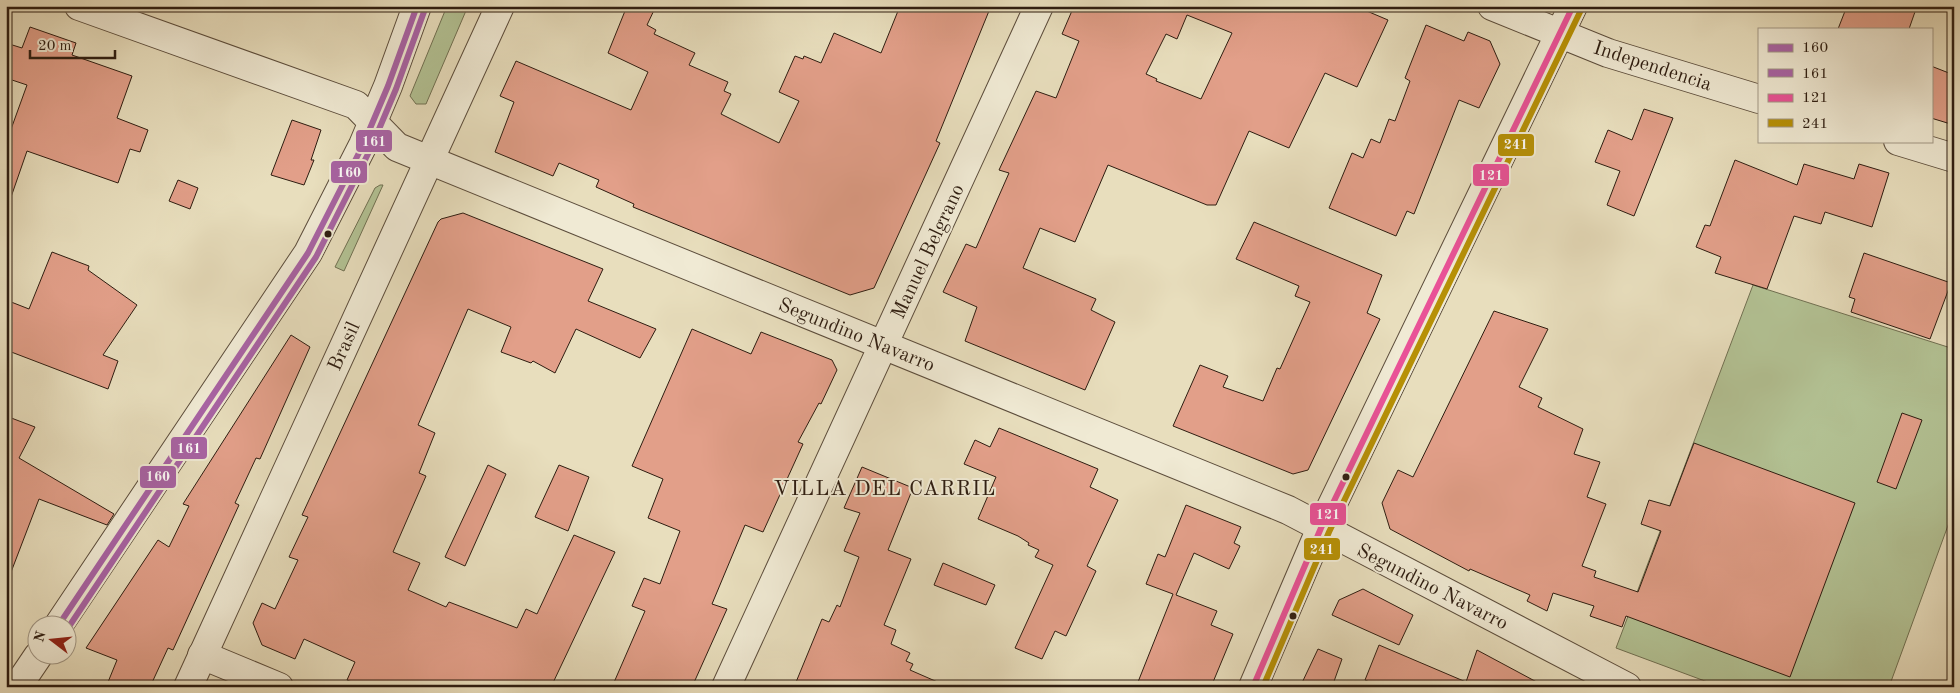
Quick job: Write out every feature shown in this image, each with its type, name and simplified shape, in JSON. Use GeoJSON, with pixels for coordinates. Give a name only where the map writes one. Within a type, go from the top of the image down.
{"type":"FeatureCollection","features":[{"type":"Feature","properties":{"kind":"street","name":"Segundino Navarro"},"geometry":{"type":"LineString","coordinates":[[80,6],[356,105],[397,147],[1288,510],[1627,687]]}},
{"type":"Feature","properties":{"kind":"street"},"geometry":{"type":"LineString","coordinates":[[65,616],[308,253],[341,190],[372,122],[417,6]]}},
{"type":"Feature","properties":{"kind":"street","name":"Brasil"},"geometry":{"type":"LineString","coordinates":[[188,687],[500,6]]}},
{"type":"Feature","properties":{"kind":"street","name":"Manuel Belgrano"},"geometry":{"type":"LineString","coordinates":[[726,687],[1039,6]]}},
{"type":"Feature","properties":{"kind":"street","name":"Independencia"},"geometry":{"type":"LineString","coordinates":[[1492,6],[1608,53],[1758,99]]}},
{"type":"Feature","properties":{"kind":"street"},"geometry":{"type":"LineString","coordinates":[[1253,687],[1320,528],[1574,6]]}},
{"type":"Feature","properties":{"kind":"street"},"geometry":{"type":"LineString","coordinates":[[1901,142],[1954,158]]}},
{"type":"Feature","properties":{"kind":"street"},"geometry":{"type":"LineString","coordinates":[[202,655],[279,687]]}},
{"type":"Feature","properties":{"kind":"street"},"geometry":{"type":"LineString","coordinates":[[17,687],[31,666]]}},
{"type":"Feature","properties":{"kind":"green space"},"geometry":{"type":"Polygon","coordinates":[[[447,6],[468,6],[426,104],[416,104],[410,96],[447,6]]]}},
{"type":"Feature","properties":{"kind":"green space"},"geometry":{"type":"Polygon","coordinates":[[[383,185],[344,271],[335,267],[375,188],[383,185]]]}},
{"type":"Feature","properties":{"kind":"green space"},"geometry":{"type":"Polygon","coordinates":[[[1753,285],[1954,349],[1954,509],[1889,687],[1721,687],[1616,648],[1753,285]]]}},
{"type":"Feature","properties":{"kind":"building"},"geometry":{"type":"Polygon","coordinates":[[[627,6],[656,6],[647,25],[656,30],[654,34],[695,53],[689,65],[728,82],[724,91],[731,94],[721,114],[779,143],[799,101],[779,92],[795,56],[803,59],[804,56],[821,63],[834,33],[881,53],[900,6],[991,6],[936,141],[940,143],[874,288],[850,295],[633,207],[634,204],[596,187],[599,180],[559,163],[553,176],[495,152],[514,102],[500,96],[516,61],[631,110],[648,72],[608,53],[627,6]]]}},
{"type":"Feature","properties":{"kind":"building"},"geometry":{"type":"Polygon","coordinates":[[[1074,6],[1355,6],[1388,20],[1357,87],[1325,73],[1289,148],[1249,131],[1216,205],[1207,205],[1108,165],[1075,242],[1040,228],[1023,268],[1096,299],[1091,310],[1115,322],[1085,390],[965,341],[977,307],[943,292],[966,244],[976,248],[1009,173],[999,170],[1036,91],[1056,98],[1079,41],[1062,34],[1074,6]],[[1187,15],[1177,39],[1166,34],[1146,74],[1157,79],[1156,81],[1201,99],[1232,33],[1187,15]]]}},
{"type":"Feature","properties":{"kind":"building"},"geometry":{"type":"Polygon","coordinates":[[[1847,6],[1917,6],[1909,28],[1838,28],[1847,6]]]}},
{"type":"Feature","properties":{"kind":"building"},"geometry":{"type":"Polygon","coordinates":[[[1426,25],[1464,41],[1468,32],[1490,41],[1500,64],[1479,108],[1459,100],[1414,214],[1407,211],[1396,236],[1329,208],[1352,153],[1363,158],[1371,139],[1380,143],[1389,119],[1395,121],[1410,81],[1405,78],[1426,25]]]}},
{"type":"Feature","properties":{"kind":"building"},"geometry":{"type":"Polygon","coordinates":[[[30,27],[76,43],[72,55],[132,76],[117,118],[148,130],[140,152],[130,149],[118,183],[27,151],[10,200],[6,200],[6,143],[27,85],[6,78],[6,43],[22,48],[30,27]]]}},
{"type":"Feature","properties":{"kind":"building"},"geometry":{"type":"Polygon","coordinates":[[[1932,66],[1954,75],[1954,125],[1932,118],[1932,66]]]}},
{"type":"Feature","properties":{"kind":"building"},"geometry":{"type":"Polygon","coordinates":[[[1644,109],[1673,118],[1634,216],[1607,205],[1620,171],[1595,162],[1608,130],[1632,140],[1644,109]]]}},
{"type":"Feature","properties":{"kind":"building"},"geometry":{"type":"Polygon","coordinates":[[[292,120],[321,130],[311,160],[314,160],[304,185],[271,175],[292,120]]]}},
{"type":"Feature","properties":{"kind":"building"},"geometry":{"type":"Polygon","coordinates":[[[1735,160],[1797,185],[1804,164],[1854,179],[1859,164],[1889,173],[1872,227],[1825,212],[1821,224],[1794,216],[1767,289],[1715,273],[1721,257],[1696,247],[1705,225],[1710,226],[1735,160]]]}},
{"type":"Feature","properties":{"kind":"building"},"geometry":{"type":"Polygon","coordinates":[[[178,180],[198,188],[190,209],[169,201],[178,180]]]}},
{"type":"Feature","properties":{"kind":"building"},"geometry":{"type":"Polygon","coordinates":[[[463,213],[603,269],[588,301],[656,329],[640,358],[576,329],[555,373],[533,361],[531,363],[501,352],[511,327],[468,309],[418,425],[435,433],[419,473],[426,476],[393,552],[420,563],[408,590],[446,607],[449,602],[517,628],[526,609],[537,614],[574,535],[615,552],[551,687],[364,687],[347,680],[355,662],[304,639],[295,659],[262,645],[253,623],[262,603],[275,609],[298,560],[289,557],[308,517],[302,515],[438,222],[441,219],[463,213]]]}},
{"type":"Feature","properties":{"kind":"building"},"geometry":{"type":"Polygon","coordinates":[[[1254,222],[1382,275],[1367,313],[1380,319],[1308,470],[1293,474],[1173,426],[1200,365],[1228,376],[1223,387],[1263,401],[1277,368],[1280,369],[1310,302],[1295,296],[1299,286],[1236,259],[1254,222]]]}},
{"type":"Feature","properties":{"kind":"building"},"geometry":{"type":"Polygon","coordinates":[[[52,252],[89,266],[88,270],[137,305],[103,355],[118,361],[108,389],[6,350],[6,300],[29,309],[52,252]]]}},
{"type":"Feature","properties":{"kind":"building"},"geometry":{"type":"Polygon","coordinates":[[[1864,253],[1951,283],[1930,339],[1851,312],[1855,299],[1849,297],[1864,253]]]}},
{"type":"Feature","properties":{"kind":"building"},"geometry":{"type":"Polygon","coordinates":[[[1494,311],[1548,329],[1519,387],[1542,398],[1538,407],[1583,429],[1574,454],[1600,462],[1587,497],[1606,504],[1582,566],[1596,571],[1594,577],[1638,592],[1661,531],[1641,524],[1649,500],[1670,506],[1694,443],[1855,503],[1790,677],[1626,616],[1622,627],[1590,616],[1594,606],[1553,593],[1547,611],[1527,601],[1530,595],[1470,569],[1469,571],[1390,529],[1382,503],[1398,470],[1413,477],[1494,311]]]}},
{"type":"Feature","properties":{"kind":"building"},"geometry":{"type":"Polygon","coordinates":[[[692,329],[751,354],[761,332],[832,360],[837,370],[821,404],[819,403],[798,442],[803,444],[763,532],[745,525],[712,604],[727,609],[692,687],[612,687],[645,611],[632,606],[644,578],[660,584],[680,531],[648,518],[663,479],[632,466],[692,329]]]}},
{"type":"Feature","properties":{"kind":"building"},"geometry":{"type":"Polygon","coordinates":[[[291,335],[310,347],[260,459],[256,458],[235,503],[239,505],[173,650],[168,648],[150,687],[106,687],[117,660],[86,648],[158,540],[169,547],[189,506],[183,504],[291,335]]]}},
{"type":"Feature","properties":{"kind":"building"},"geometry":{"type":"Polygon","coordinates":[[[1902,413],[1922,420],[1896,489],[1877,482],[1902,413]]]}},
{"type":"Feature","properties":{"kind":"building"},"geometry":{"type":"Polygon","coordinates":[[[6,416],[35,427],[19,458],[114,514],[107,525],[39,499],[8,580],[6,416]]]}},
{"type":"Feature","properties":{"kind":"building"},"geometry":{"type":"Polygon","coordinates":[[[999,428],[1098,469],[1090,487],[1118,500],[1087,566],[1096,571],[1066,636],[1055,631],[1042,659],[1015,648],[1053,565],[1035,557],[1039,550],[1028,545],[1029,543],[1018,536],[978,519],[996,477],[964,464],[975,440],[990,447],[999,428]]]}},
{"type":"Feature","properties":{"kind":"building"},"geometry":{"type":"Polygon","coordinates":[[[488,465],[506,474],[465,566],[445,557],[488,465]]]}},
{"type":"Feature","properties":{"kind":"building"},"geometry":{"type":"Polygon","coordinates":[[[559,465],[589,477],[568,531],[535,517],[559,465]]]}},
{"type":"Feature","properties":{"kind":"building"},"geometry":{"type":"Polygon","coordinates":[[[862,467],[913,488],[888,550],[911,559],[884,625],[896,630],[891,644],[910,653],[906,661],[913,664],[910,670],[949,687],[794,687],[822,619],[829,622],[837,605],[840,607],[859,557],[844,551],[860,513],[844,508],[862,467]]]}},
{"type":"Feature","properties":{"kind":"building"},"geometry":{"type":"Polygon","coordinates":[[[1186,505],[1241,527],[1234,543],[1240,546],[1229,569],[1194,553],[1176,595],[1217,611],[1211,625],[1233,634],[1211,687],[1136,687],[1173,594],[1146,584],[1158,554],[1165,557],[1186,505]]]}},
{"type":"Feature","properties":{"kind":"building"},"geometry":{"type":"Polygon","coordinates":[[[943,563],[995,585],[986,605],[934,585],[943,563]]]}},
{"type":"Feature","properties":{"kind":"building"},"geometry":{"type":"Polygon","coordinates":[[[1363,589],[1413,615],[1399,645],[1332,615],[1339,600],[1363,589]]]}},
{"type":"Feature","properties":{"kind":"building"},"geometry":{"type":"Polygon","coordinates":[[[1379,645],[1466,682],[1477,650],[1546,687],[1381,687],[1365,680],[1379,645]]]}},
{"type":"Feature","properties":{"kind":"building"},"geometry":{"type":"Polygon","coordinates":[[[1318,649],[1342,659],[1332,687],[1300,687],[1318,649]]]}},
{"type":"Feature","properties":{"kind":"transit line","name":"160"},"geometry":{"type":"LineString","coordinates":[[65,616],[308,253],[363,145],[388,86],[417,6]]}},
{"type":"Feature","properties":{"kind":"transit line","name":"121"},"geometry":{"type":"LineString","coordinates":[[1253,687],[1321,528],[1573,6]]}},
{"type":"Feature","properties":{"kind":"transit line","name":"161"},"geometry":{"type":"LineString","coordinates":[[76,616],[316,257],[371,148],[396,89],[425,9]]}},
{"type":"Feature","properties":{"kind":"transit line","name":"241"},"geometry":{"type":"LineString","coordinates":[[1263,687],[1329,532],[1581,10]]}},
{"type":"Feature","properties":{"kind":"district","name":"VILLA DEL CARRIL"},"geometry":{"type":"Point","coordinates":[885,488]}}]}
